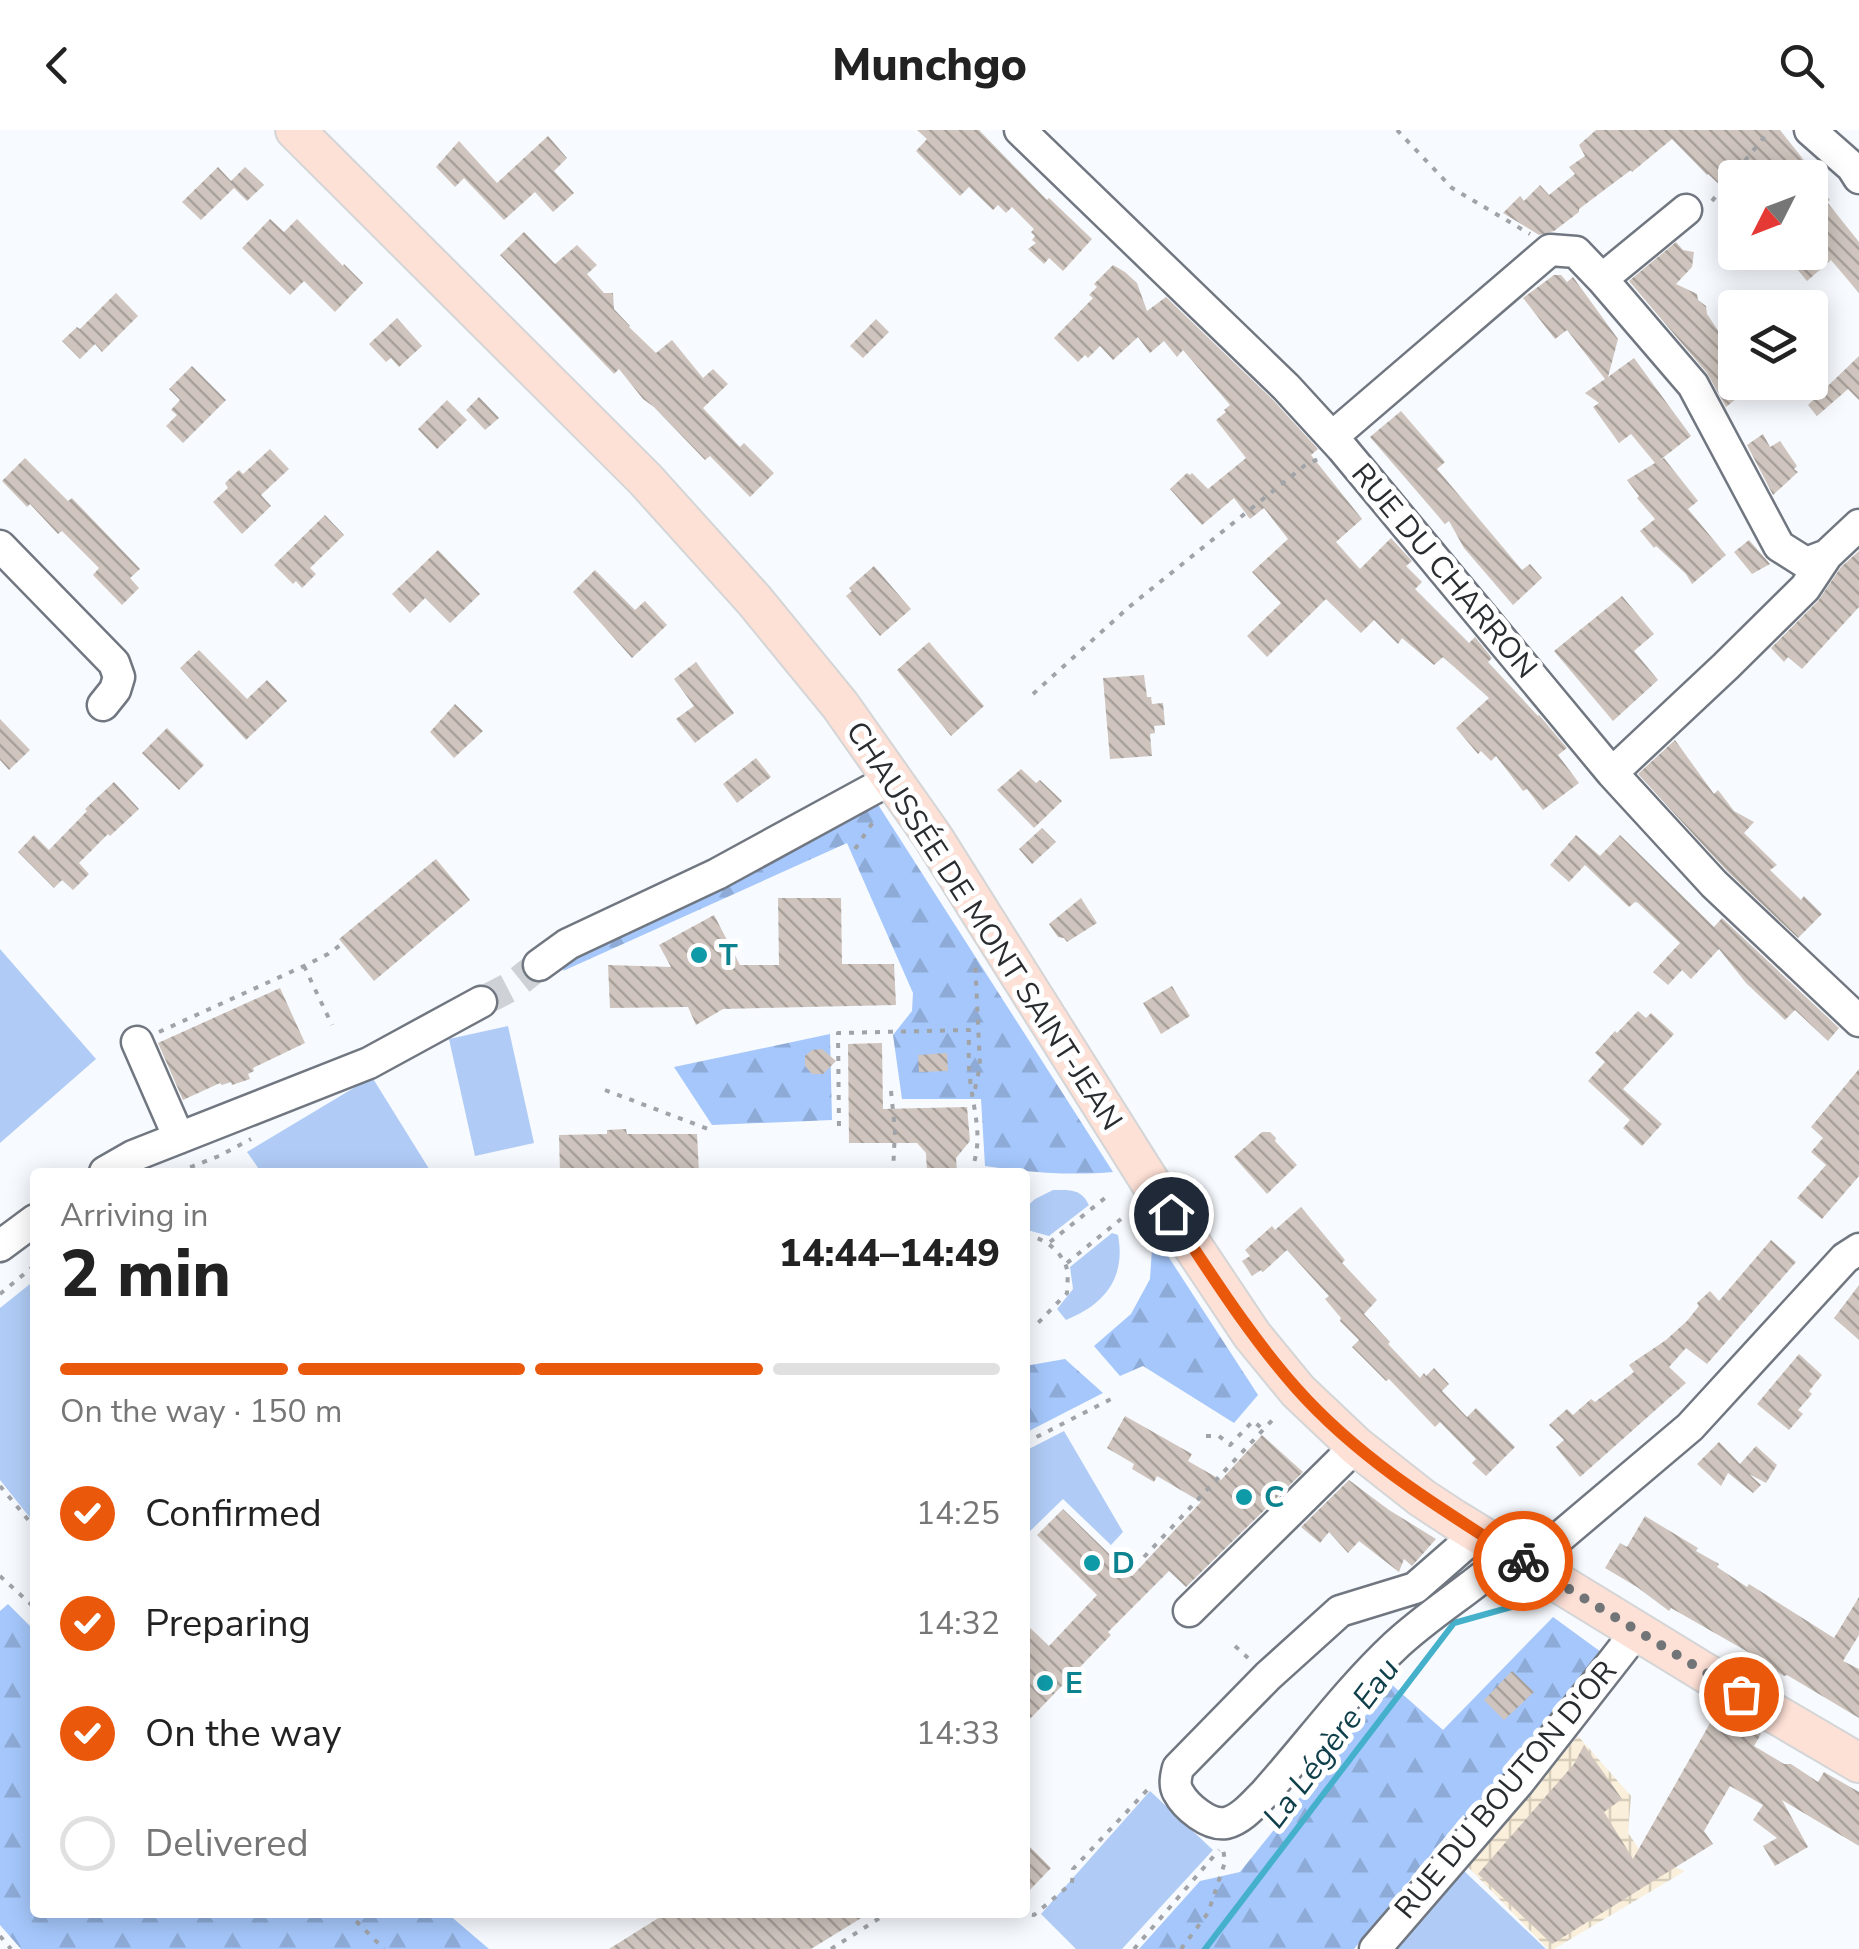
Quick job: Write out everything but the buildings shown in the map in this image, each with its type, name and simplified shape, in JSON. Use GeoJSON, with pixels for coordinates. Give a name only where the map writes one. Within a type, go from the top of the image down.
{"type":"FeatureCollection","features":[{"type":"Feature","properties":{"kind":"main road","name":"CHAUSSÉE DE MONT SAINT-JEAN"},"geometry":{"type":"LineString","coordinates":[[295,130],[645,479],[796,649],[887,793],[984,916],[1152,1186],[1252,1335],[1298,1391],[1356,1446],[1422,1498],[1859,1763]]}},
{"type":"Feature","properties":{"kind":"street","name":"RUE DU CHARRON"},"geometry":{"type":"LineString","coordinates":[[1020,130],[1286,388],[1337,443],[1612,773],[1714,884],[1859,1022]]}},
{"type":"Feature","properties":{"kind":"street"},"geometry":{"type":"LineString","coordinates":[[1810,130],[1857,169]]}},
{"type":"Feature","properties":{"kind":"street"},"geometry":{"type":"LineString","coordinates":[[1602,279],[1686,210]]}},
{"type":"Feature","properties":{"kind":"street"},"geometry":{"type":"LineString","coordinates":[[1337,443],[1554,250],[1576,252],[1693,385],[1779,546],[1806,563],[1827,554]]}},
{"type":"Feature","properties":{"kind":"street"},"geometry":{"type":"LineString","coordinates":[[1612,773],[1805,588],[1827,554],[1859,525]]}},
{"type":"Feature","properties":{"kind":"street"},"geometry":{"type":"LineString","coordinates":[[0,546],[114,664],[120,677],[103,705]]}},
{"type":"Feature","properties":{"kind":"street"},"geometry":{"type":"LineString","coordinates":[[538,965],[568,944],[887,793]]}},
{"type":"Feature","properties":{"kind":"street"},"geometry":{"type":"LineString","coordinates":[[112,1168],[133,1156],[368,1063],[480,1002]]}},
{"type":"Feature","properties":{"kind":"street"},"geometry":{"type":"LineString","coordinates":[[137,1042],[178,1138]]}},
{"type":"Feature","properties":{"kind":"street"},"geometry":{"type":"LineString","coordinates":[[0,1246],[30,1224]]}},
{"type":"Feature","properties":{"kind":"street"},"geometry":{"type":"LineString","coordinates":[[1478,1533],[1415,1588],[1340,1612],[1268,1676],[1178,1768],[1178,1792],[1202,1816],[1218,1824],[1243,1815],[1393,1648],[1485,1578],[1520,1559],[1690,1427],[1845,1258],[1859,1249]]}},
{"type":"Feature","properties":{"kind":"street"},"geometry":{"type":"LineString","coordinates":[[1189,1611],[1356,1446]]}},
{"type":"Feature","properties":{"kind":"street","name":"RUE DU BOUTON D'OR"},"geometry":{"type":"LineString","coordinates":[[1374,1949],[1519,1782],[1637,1631]]}},
{"type":"Feature","properties":{"kind":"path"},"geometry":{"type":"LineString","coordinates":[[1397,130],[1452,188],[1554,250]]}},
{"type":"Feature","properties":{"kind":"path"},"geometry":{"type":"LineString","coordinates":[[1686,210],[1699,211],[1713,200],[1770,130]]}},
{"type":"Feature","properties":{"kind":"path"},"geometry":{"type":"LineString","coordinates":[[1032,694],[1129,607],[1337,443]]}},
{"type":"Feature","properties":{"kind":"path"},"geometry":{"type":"LineString","coordinates":[[855,849],[887,793]]}},
{"type":"Feature","properties":{"kind":"path"},"geometry":{"type":"LineString","coordinates":[[974,1094],[980,1066],[975,960],[984,916]]}},
{"type":"Feature","properties":{"kind":"path"},"geometry":{"type":"LineString","coordinates":[[137,1042],[304,966],[343,943]]}},
{"type":"Feature","properties":{"kind":"path"},"geometry":{"type":"LineString","coordinates":[[304,966],[332,1025]]}},
{"type":"Feature","properties":{"kind":"path"},"geometry":{"type":"LineString","coordinates":[[839,1126],[838,1032],[969,1030],[970,1082],[979,1132],[974,1168]]}},
{"type":"Feature","properties":{"kind":"path"},"geometry":{"type":"LineString","coordinates":[[606,1090],[708,1129]]}},
{"type":"Feature","properties":{"kind":"path"},"geometry":{"type":"LineString","coordinates":[[891,1090],[893,1168]]}},
{"type":"Feature","properties":{"kind":"path"},"geometry":{"type":"LineString","coordinates":[[1048,1244],[1105,1198]]}},
{"type":"Feature","properties":{"kind":"path"},"geometry":{"type":"LineString","coordinates":[[1066,1264],[1122,1219]]}},
{"type":"Feature","properties":{"kind":"path"},"geometry":{"type":"LineString","coordinates":[[1030,1236],[1048,1244],[1066,1264],[1067,1293],[1036,1325]]}},
{"type":"Feature","properties":{"kind":"path"},"geometry":{"type":"LineString","coordinates":[[0,1294],[30,1269]]}},
{"type":"Feature","properties":{"kind":"path"},"geometry":{"type":"LineString","coordinates":[[1030,1440],[1116,1396]]}},
{"type":"Feature","properties":{"kind":"path"},"geometry":{"type":"LineString","coordinates":[[1206,1436],[1219,1436],[1230,1445],[1252,1421],[1264,1430]]}},
{"type":"Feature","properties":{"kind":"path"},"geometry":{"type":"LineString","coordinates":[[1144,1557],[1270,1423]]}},
{"type":"Feature","properties":{"kind":"path"},"geometry":{"type":"LineString","coordinates":[[0,1486],[30,1522]]}},
{"type":"Feature","properties":{"kind":"path"},"geometry":{"type":"LineString","coordinates":[[0,1576],[30,1603]]}},
{"type":"Feature","properties":{"kind":"path"},"geometry":{"type":"LineString","coordinates":[[1235,1646],[1251,1661]]}},
{"type":"Feature","properties":{"kind":"path"},"geometry":{"type":"LineString","coordinates":[[1030,1915],[1052,1902],[1072,1883],[1073,1869],[1154,1783],[1175,1781]]}},
{"type":"Feature","properties":{"kind":"path"},"geometry":{"type":"LineString","coordinates":[[1134,1949],[1223,1846],[1224,1862],[1208,1914],[1181,1949]]}},
{"type":"Feature","properties":{"kind":"path"},"geometry":{"type":"LineString","coordinates":[[353,1918],[384,1949]]}},
{"type":"Feature","properties":{"kind":"path"},"geometry":{"type":"LineString","coordinates":[[832,1949],[876,1918]]}},
{"type":"Feature","properties":{"kind":"path"},"geometry":{"type":"LineString","coordinates":[[0,1936],[11,1949]]}},
{"type":"Feature","properties":{"kind":"shaded area"},"geometry":{"type":"Polygon","coordinates":[[[0,949],[96,1059],[0,1143],[0,949]]]}},
{"type":"Feature","properties":{"kind":"shaded area"},"geometry":{"type":"Polygon","coordinates":[[[508,1026],[534,1143],[475,1156],[449,1039],[508,1026]]]}},
{"type":"Feature","properties":{"kind":"shaded area"},"geometry":{"type":"Polygon","coordinates":[[[372,1077],[429,1168],[258,1168],[247,1152],[372,1077]]]}},
{"type":"Feature","properties":{"kind":"shaded area"},"geometry":{"type":"Polygon","coordinates":[[[1053,1190],[1069,1190],[1089,1205],[1049,1236],[1030,1231],[1030,1204],[1053,1190]]]}},
{"type":"Feature","properties":{"kind":"shaded area"},"geometry":{"type":"Polygon","coordinates":[[[1112,1233],[1118,1235],[1120,1250],[1110,1288],[1092,1306],[1066,1320],[1057,1309],[1073,1289],[1070,1267],[1112,1233]]]}},
{"type":"Feature","properties":{"kind":"shaded area"},"geometry":{"type":"Polygon","coordinates":[[[30,1284],[30,1518],[0,1480],[0,1308],[30,1284]]]}},
{"type":"Feature","properties":{"kind":"shaded area"},"geometry":{"type":"Polygon","coordinates":[[[1064,1431],[1123,1532],[1111,1545],[1063,1499],[1030,1531],[1030,1448],[1064,1431]]]}},
{"type":"Feature","properties":{"kind":"shaded area"},"geometry":{"type":"Polygon","coordinates":[[[1578,1736],[1631,1796],[1628,1833],[1644,1856],[1685,1871],[1548,1949],[1465,1864],[1578,1736]]]}},
{"type":"Feature","properties":{"kind":"shaded area"},"geometry":{"type":"Polygon","coordinates":[[[1150,1791],[1213,1850],[1122,1949],[1076,1949],[1041,1914],[1150,1791]]]}},
{"type":"Feature","properties":{"kind":"shaded area"},"geometry":{"type":"Polygon","coordinates":[[[1462,1869],[1546,1949],[1393,1949],[1462,1869]]]}},
{"type":"Feature","properties":{"kind":"green space"},"geometry":{"type":"Polygon","coordinates":[[[877,803],[1113,1172],[1049,1173],[985,1166],[981,1099],[902,1099],[893,1035],[912,1011],[913,993],[847,843],[563,971],[568,954],[877,803]]]}},
{"type":"Feature","properties":{"kind":"green space"},"geometry":{"type":"Polygon","coordinates":[[[830,1034],[832,1120],[712,1125],[674,1067],[830,1034]]]}},
{"type":"Feature","properties":{"kind":"green space"},"geometry":{"type":"Polygon","coordinates":[[[1153,1233],[1258,1395],[1234,1423],[1143,1366],[1120,1376],[1094,1346],[1131,1314],[1150,1279],[1153,1233]]]}},
{"type":"Feature","properties":{"kind":"green space"},"geometry":{"type":"Polygon","coordinates":[[[1065,1359],[1103,1393],[1030,1430],[1030,1365],[1065,1359]]]}},
{"type":"Feature","properties":{"kind":"green space"},"geometry":{"type":"Polygon","coordinates":[[[8,1604],[30,1626],[30,1918],[453,1918],[489,1949],[21,1949],[0,1925],[0,1611],[8,1604]]]}},
{"type":"Feature","properties":{"kind":"green space"},"geometry":{"type":"Polygon","coordinates":[[[1553,1617],[1601,1652],[1500,1786],[1470,1820],[1463,1815],[1354,1949],[1139,1949],[1200,1881],[1240,1872],[1391,1684],[1443,1730],[1553,1617]]]}},
{"type":"Feature","properties":{"kind":"waterway","name":"La Légère Eau"},"geometry":{"type":"LineString","coordinates":[[1205,1949],[1454,1623],[1522,1604]]}},
{"type":"Feature","properties":{"kind":"tunnel"},"geometry":{"type":"LineString","coordinates":[[481,1002],[514,985],[539,965]]}},
{"type":"Feature","properties":{"kind":"way so far"},"geometry":{"type":"LineString","coordinates":[[1523,1561],[1741,1694]]}},
{"type":"Feature","properties":{"kind":"place","name":"T"},"geometry":{"type":"Point","coordinates":[699,955]}},
{"type":"Feature","properties":{"kind":"place","name":"C"},"geometry":{"type":"Point","coordinates":[1244,1497]}},
{"type":"Feature","properties":{"kind":"place","name":"D"},"geometry":{"type":"Point","coordinates":[1092,1563]}},
{"type":"Feature","properties":{"kind":"place","name":"E"},"geometry":{"type":"Point","coordinates":[1045,1683]}},
{"type":"Feature","properties":{"kind":"route"},"geometry":{"type":"LineString","coordinates":[[1171,1214],[1252,1335],[1298,1391],[1356,1446],[1422,1498],[1523,1561]]}}]}
